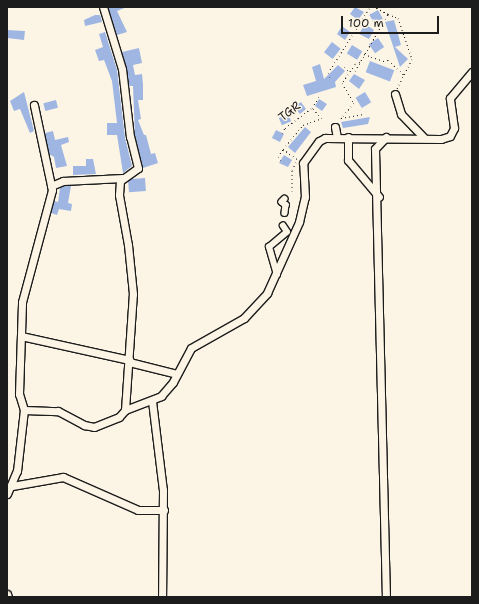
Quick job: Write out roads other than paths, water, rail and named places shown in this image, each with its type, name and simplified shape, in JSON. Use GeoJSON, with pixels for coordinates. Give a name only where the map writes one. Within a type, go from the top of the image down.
{"type":"FeatureCollection","features":[{"type":"Feature","properties":{"kind":"street"},"geometry":{"type":"LineString","coordinates":[[51,186],[63,181],[123,178],[136,171],[138,164],[130,137],[122,69],[103,7]]}},
{"type":"Feature","properties":{"kind":"street"},"geometry":{"type":"LineString","coordinates":[[24,410],[58,411],[84,425],[94,427],[119,417],[125,410],[152,401],[173,382],[191,348],[244,318],[257,305],[277,275],[304,204],[303,163],[319,141],[337,137],[441,139],[452,133],[450,98],[472,72]]}},
{"type":"Feature","properties":{"kind":"street"},"geometry":{"type":"LineString","coordinates":[[395,94],[401,114],[424,138]]}},
{"type":"Feature","properties":{"kind":"street"},"geometry":{"type":"LineString","coordinates":[[7,494],[12,486],[18,463],[24,410],[19,394],[23,297],[51,186],[34,105]]}},
{"type":"Feature","properties":{"kind":"street"},"geometry":{"type":"LineString","coordinates":[[335,126],[337,137]]}},
{"type":"Feature","properties":{"kind":"street"},"geometry":{"type":"LineString","coordinates":[[348,137],[348,160],[379,197]]}},
{"type":"Feature","properties":{"kind":"street"},"geometry":{"type":"LineString","coordinates":[[386,137],[375,150],[379,197],[386,597]]}},
{"type":"Feature","properties":{"kind":"street"},"geometry":{"type":"LineString","coordinates":[[123,178],[118,196],[128,241],[133,294],[125,410]]}},
{"type":"Feature","properties":{"kind":"street"},"geometry":{"type":"LineString","coordinates":[[285,199],[282,202],[286,205],[285,213]]}},
{"type":"Feature","properties":{"kind":"street"},"geometry":{"type":"LineString","coordinates":[[277,275],[269,247],[287,232],[283,226]]}},
{"type":"Feature","properties":{"kind":"street"},"geometry":{"type":"LineString","coordinates":[[21,336],[129,361],[177,374]]}},
{"type":"Feature","properties":{"kind":"street"},"geometry":{"type":"LineString","coordinates":[[152,401],[164,510],[162,597]]}},
{"type":"Feature","properties":{"kind":"street"},"geometry":{"type":"LineString","coordinates":[[12,486],[63,477],[138,510],[164,510]]}}]}
